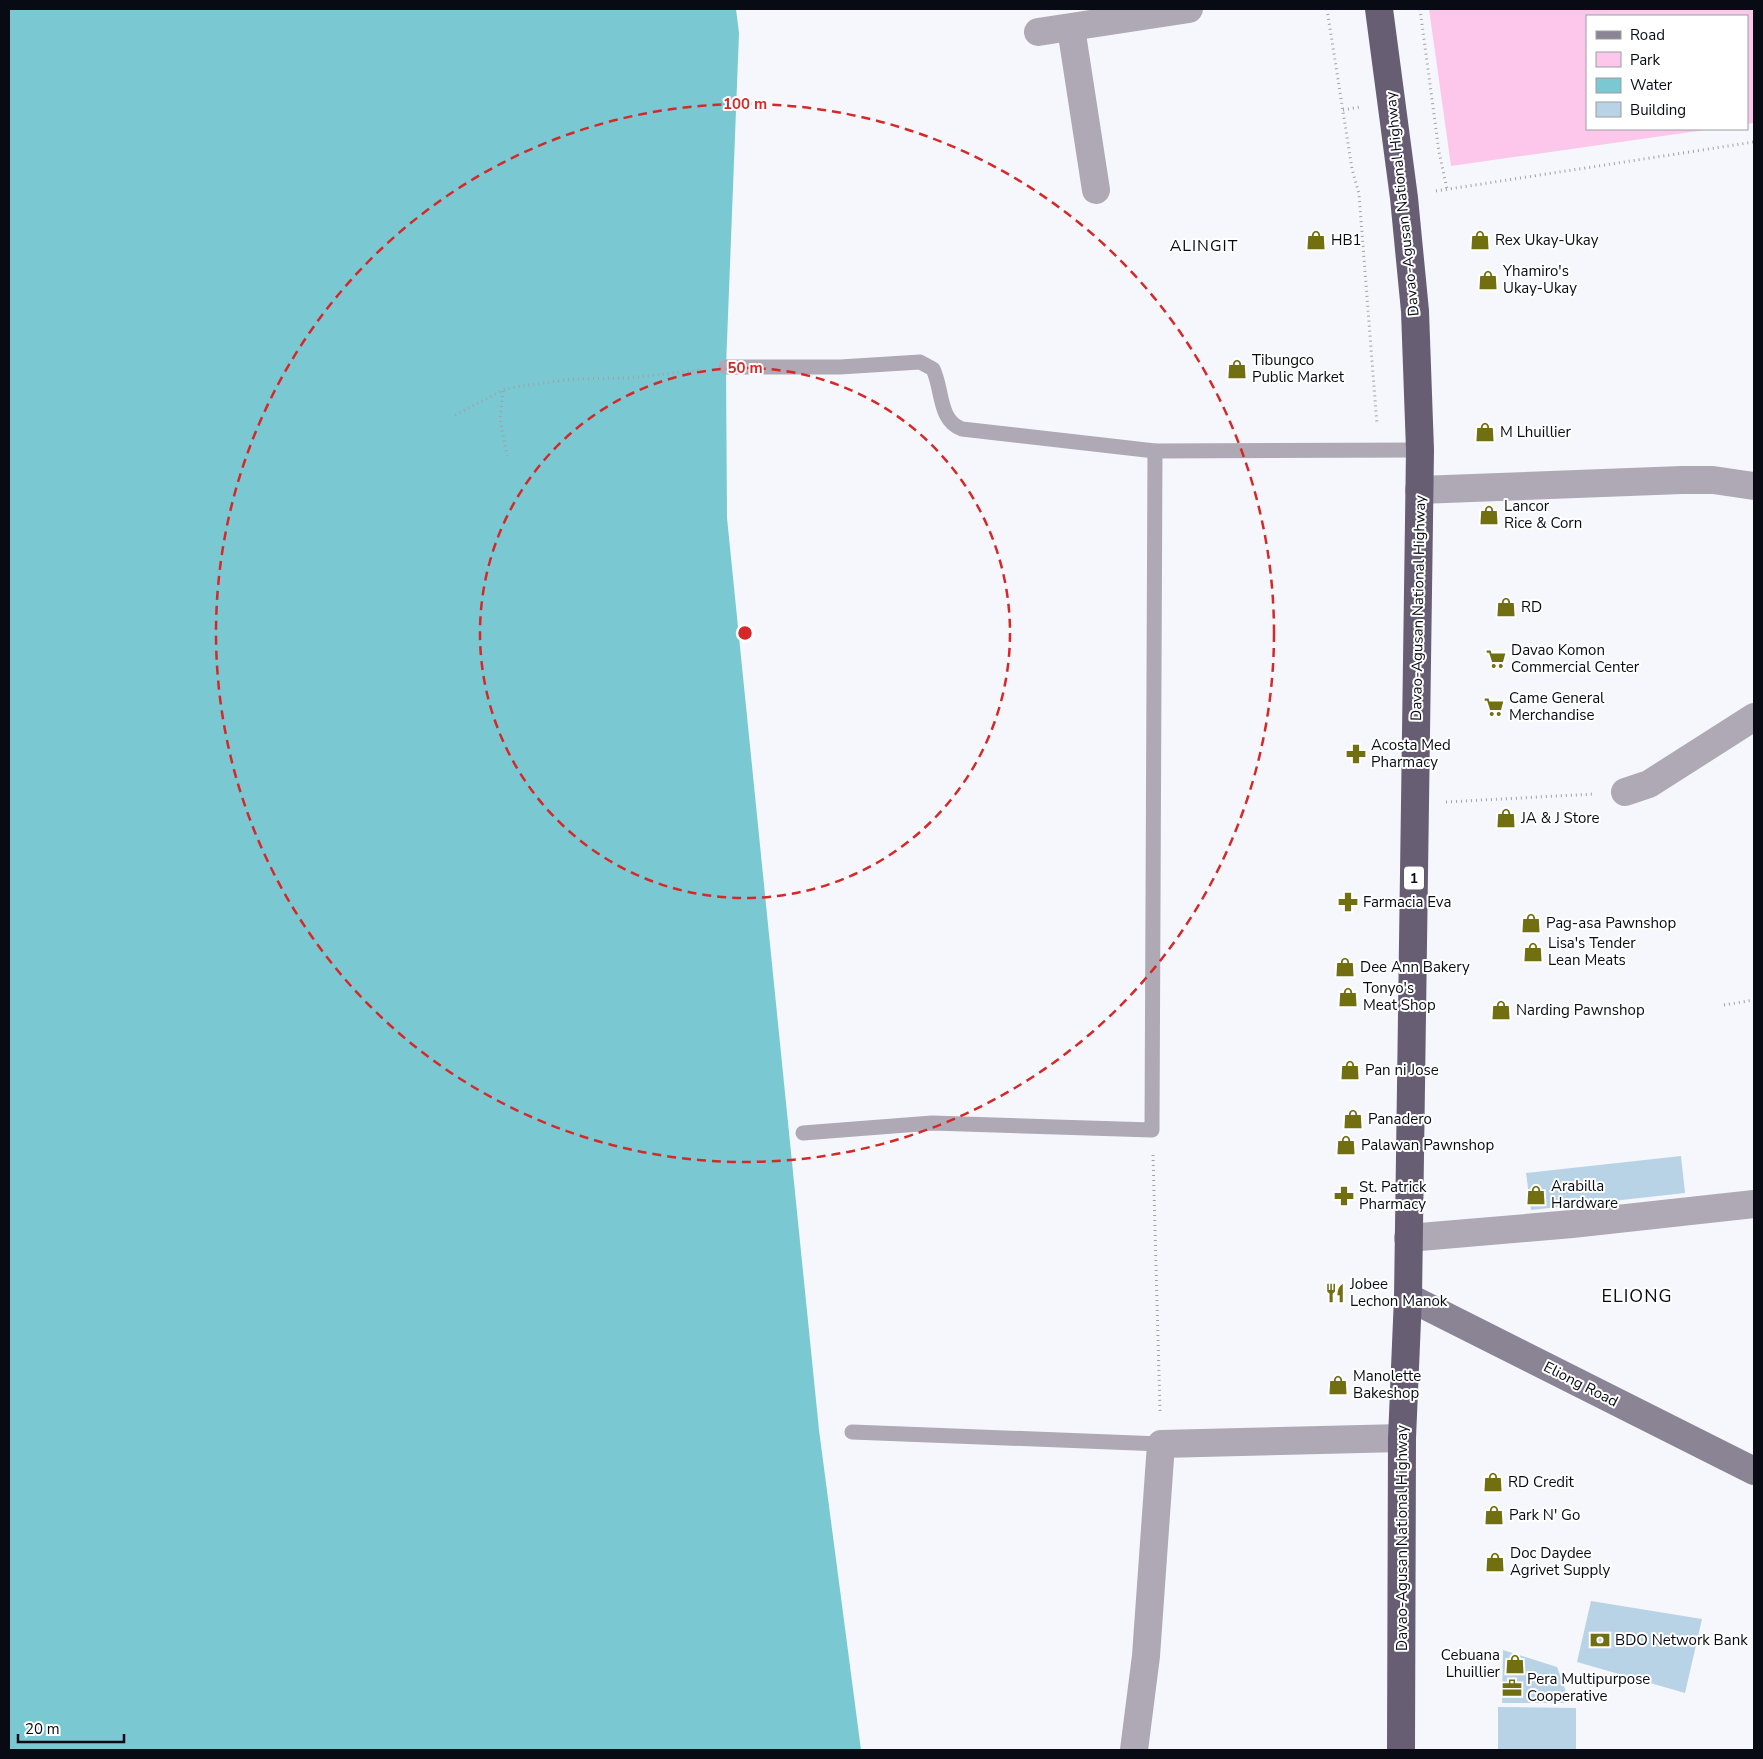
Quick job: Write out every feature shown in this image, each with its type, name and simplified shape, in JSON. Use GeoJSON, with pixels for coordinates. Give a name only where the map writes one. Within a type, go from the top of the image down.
{"type":"FeatureCollection","features":[{"type":"Feature","properties":{"kind":"highway","name":"Davao-Agusan National Highway"},"geometry":{"type":"LineString","coordinates":[[1379,9],[1404,198],[1416,311],[1420,450],[1408,1297],[1402,1438],[1401,1750]]}},
{"type":"Feature","properties":{"kind":"main road","name":"Eliong Road"},"geometry":{"type":"LineString","coordinates":[[1408,1297],[1754,1471]]}},
{"type":"Feature","properties":{"kind":"street"},"geometry":{"type":"LineString","coordinates":[[1038,32],[1189,9]]}},
{"type":"Feature","properties":{"kind":"street"},"geometry":{"type":"LineString","coordinates":[[1071,28],[1096,190]]}},
{"type":"Feature","properties":{"kind":"street"},"geometry":{"type":"LineString","coordinates":[[1419,490],[1682,480],[1713,480],[1754,486]]}},
{"type":"Feature","properties":{"kind":"street"},"geometry":{"type":"LineString","coordinates":[[1625,792],[1649,784],[1754,717]]}},
{"type":"Feature","properties":{"kind":"street"},"geometry":{"type":"LineString","coordinates":[[1408,1238],[1572,1224],[1754,1204]]}},
{"type":"Feature","properties":{"kind":"street"},"geometry":{"type":"LineString","coordinates":[[1134,1750],[1146,1656],[1160,1444],[1402,1438]]}},
{"type":"Feature","properties":{"kind":"lane"},"geometry":{"type":"LineString","coordinates":[[726,367],[840,367],[920,362],[933,369],[940,385],[945,416],[952,426],[1156,451],[1420,450]]}},
{"type":"Feature","properties":{"kind":"lane"},"geometry":{"type":"LineString","coordinates":[[803,1133],[932,1123],[1152,1130],[1156,451]]}},
{"type":"Feature","properties":{"kind":"lane"},"geometry":{"type":"LineString","coordinates":[[852,1432],[1160,1444]]}},
{"type":"Feature","properties":{"kind":"path"},"geometry":{"type":"LineString","coordinates":[[1327,9],[1352,169],[1359,194],[1379,450]]}},
{"type":"Feature","properties":{"kind":"path"},"geometry":{"type":"LineString","coordinates":[[1420,9],[1439,152],[1447,189]]}},
{"type":"Feature","properties":{"kind":"path"},"geometry":{"type":"LineString","coordinates":[[1404,198],[1447,189],[1754,142]]}},
{"type":"Feature","properties":{"kind":"path"},"geometry":{"type":"LineString","coordinates":[[455,416],[503,390],[573,379],[628,378],[726,367]]}},
{"type":"Feature","properties":{"kind":"path"},"geometry":{"type":"LineString","coordinates":[[503,390],[500,419],[507,456]]}},
{"type":"Feature","properties":{"kind":"path"},"geometry":{"type":"LineString","coordinates":[[1415,804],[1625,792]]}},
{"type":"Feature","properties":{"kind":"path"},"geometry":{"type":"LineString","coordinates":[[1724,1005],[1754,1000]]}},
{"type":"Feature","properties":{"kind":"path"},"geometry":{"type":"LineString","coordinates":[[1152,1130],[1160,1444]]}},
{"type":"Feature","properties":{"kind":"green space"},"geometry":{"type":"Polygon","coordinates":[[[1429,9],[1754,9],[1754,123],[1748,124],[1748,15],[1586,15],[1586,130],[1705,130],[1451,166],[1429,9]]]}},
{"type":"Feature","properties":{"kind":"water"},"geometry":{"type":"Polygon","coordinates":[[[9,9],[736,9],[739,33],[726,367],[727,518],[819,1430],[861,1750],[9,1750],[9,9]]]}},
{"type":"Feature","properties":{"kind":"building"},"geometry":{"type":"Polygon","coordinates":[[[1681,1156],[1685,1193],[1531,1210],[1526,1173],[1681,1156]]]}},
{"type":"Feature","properties":{"kind":"building"},"geometry":{"type":"Polygon","coordinates":[[[1591,1601],[1702,1619],[1685,1693],[1577,1662],[1591,1601]]]}},
{"type":"Feature","properties":{"kind":"building"},"geometry":{"type":"Polygon","coordinates":[[[1503,1650],[1557,1667],[1570,1703],[1502,1703],[1503,1650]]]}},
{"type":"Feature","properties":{"kind":"building"},"geometry":{"type":"Polygon","coordinates":[[[1498,1707],[1576,1708],[1576,1750],[1498,1750],[1498,1707]]]}},
{"type":"Feature","properties":{"kind":"place","name":"HB1"},"geometry":{"type":"Point","coordinates":[1316,240]}},
{"type":"Feature","properties":{"kind":"place","name":"Rex Ukay-Ukay"},"geometry":{"type":"Point","coordinates":[1480,240]}},
{"type":"Feature","properties":{"kind":"place","name":"Yhamiro's Ukay-Ukay"},"geometry":{"type":"Point","coordinates":[1488,280]}},
{"type":"Feature","properties":{"kind":"place","name":"Tibungco Public Market"},"geometry":{"type":"Point","coordinates":[1237,369]}},
{"type":"Feature","properties":{"kind":"place","name":"M Lhuillier"},"geometry":{"type":"Point","coordinates":[1485,432]}},
{"type":"Feature","properties":{"kind":"place","name":"Lancor Rice & Corn"},"geometry":{"type":"Point","coordinates":[1489,515]}},
{"type":"Feature","properties":{"kind":"place","name":"RD"},"geometry":{"type":"Point","coordinates":[1506,607]}},
{"type":"Feature","properties":{"kind":"place","name":"Davao Komon Commercial Center"},"geometry":{"type":"Point","coordinates":[1496,659]}},
{"type":"Feature","properties":{"kind":"place","name":"Came General Merchandise"},"geometry":{"type":"Point","coordinates":[1494,707]}},
{"type":"Feature","properties":{"kind":"place","name":"Acosta Med Pharmacy"},"geometry":{"type":"Point","coordinates":[1356,754]}},
{"type":"Feature","properties":{"kind":"place","name":"JA & J Store"},"geometry":{"type":"Point","coordinates":[1506,818]}},
{"type":"Feature","properties":{"kind":"place","name":"Farmacia Eva"},"geometry":{"type":"Point","coordinates":[1348,902]}},
{"type":"Feature","properties":{"kind":"place","name":"Pag-asa Pawnshop"},"geometry":{"type":"Point","coordinates":[1531,923]}},
{"type":"Feature","properties":{"kind":"place","name":"Lisa's Tender Lean Meats"},"geometry":{"type":"Point","coordinates":[1533,952]}},
{"type":"Feature","properties":{"kind":"place","name":"Dee Ann Bakery"},"geometry":{"type":"Point","coordinates":[1345,967]}},
{"type":"Feature","properties":{"kind":"place","name":"Tonyo's Meat Shop"},"geometry":{"type":"Point","coordinates":[1348,997]}},
{"type":"Feature","properties":{"kind":"place","name":"Narding Pawnshop"},"geometry":{"type":"Point","coordinates":[1501,1010]}},
{"type":"Feature","properties":{"kind":"place","name":"Pan ni Jose"},"geometry":{"type":"Point","coordinates":[1350,1070]}},
{"type":"Feature","properties":{"kind":"place","name":"Panadero"},"geometry":{"type":"Point","coordinates":[1353,1119]}},
{"type":"Feature","properties":{"kind":"place","name":"Palawan Pawnshop"},"geometry":{"type":"Point","coordinates":[1346,1145]}},
{"type":"Feature","properties":{"kind":"place","name":"Arabilla Hardware"},"geometry":{"type":"Point","coordinates":[1536,1195]}},
{"type":"Feature","properties":{"kind":"place","name":"St. Patrick Pharmacy"},"geometry":{"type":"Point","coordinates":[1344,1196]}},
{"type":"Feature","properties":{"kind":"place","name":"Jobee Lechon Manok"},"geometry":{"type":"Point","coordinates":[1335,1293]}},
{"type":"Feature","properties":{"kind":"place","name":"Manolette Bakeshop"},"geometry":{"type":"Point","coordinates":[1338,1385]}},
{"type":"Feature","properties":{"kind":"place","name":"RD Credit"},"geometry":{"type":"Point","coordinates":[1493,1482]}},
{"type":"Feature","properties":{"kind":"place","name":"Park N' Go"},"geometry":{"type":"Point","coordinates":[1494,1515]}},
{"type":"Feature","properties":{"kind":"place","name":"Doc Daydee Agrivet Supply"},"geometry":{"type":"Point","coordinates":[1495,1562]}},
{"type":"Feature","properties":{"kind":"place","name":"BDO Network Bank"},"geometry":{"type":"Point","coordinates":[1600,1640]}},
{"type":"Feature","properties":{"kind":"place","name":"Cebuana Lhuillier"},"geometry":{"type":"Point","coordinates":[1515,1664]}},
{"type":"Feature","properties":{"kind":"place","name":"Pera Multipurpose Cooperative"},"geometry":{"type":"Point","coordinates":[1512,1688]}},
{"type":"Feature","properties":{"kind":"district","name":"ALINGIT"},"geometry":{"type":"Point","coordinates":[1204,245]}},
{"type":"Feature","properties":{"kind":"district","name":"ELIONG"},"geometry":{"type":"Point","coordinates":[1637,1296]}}]}
